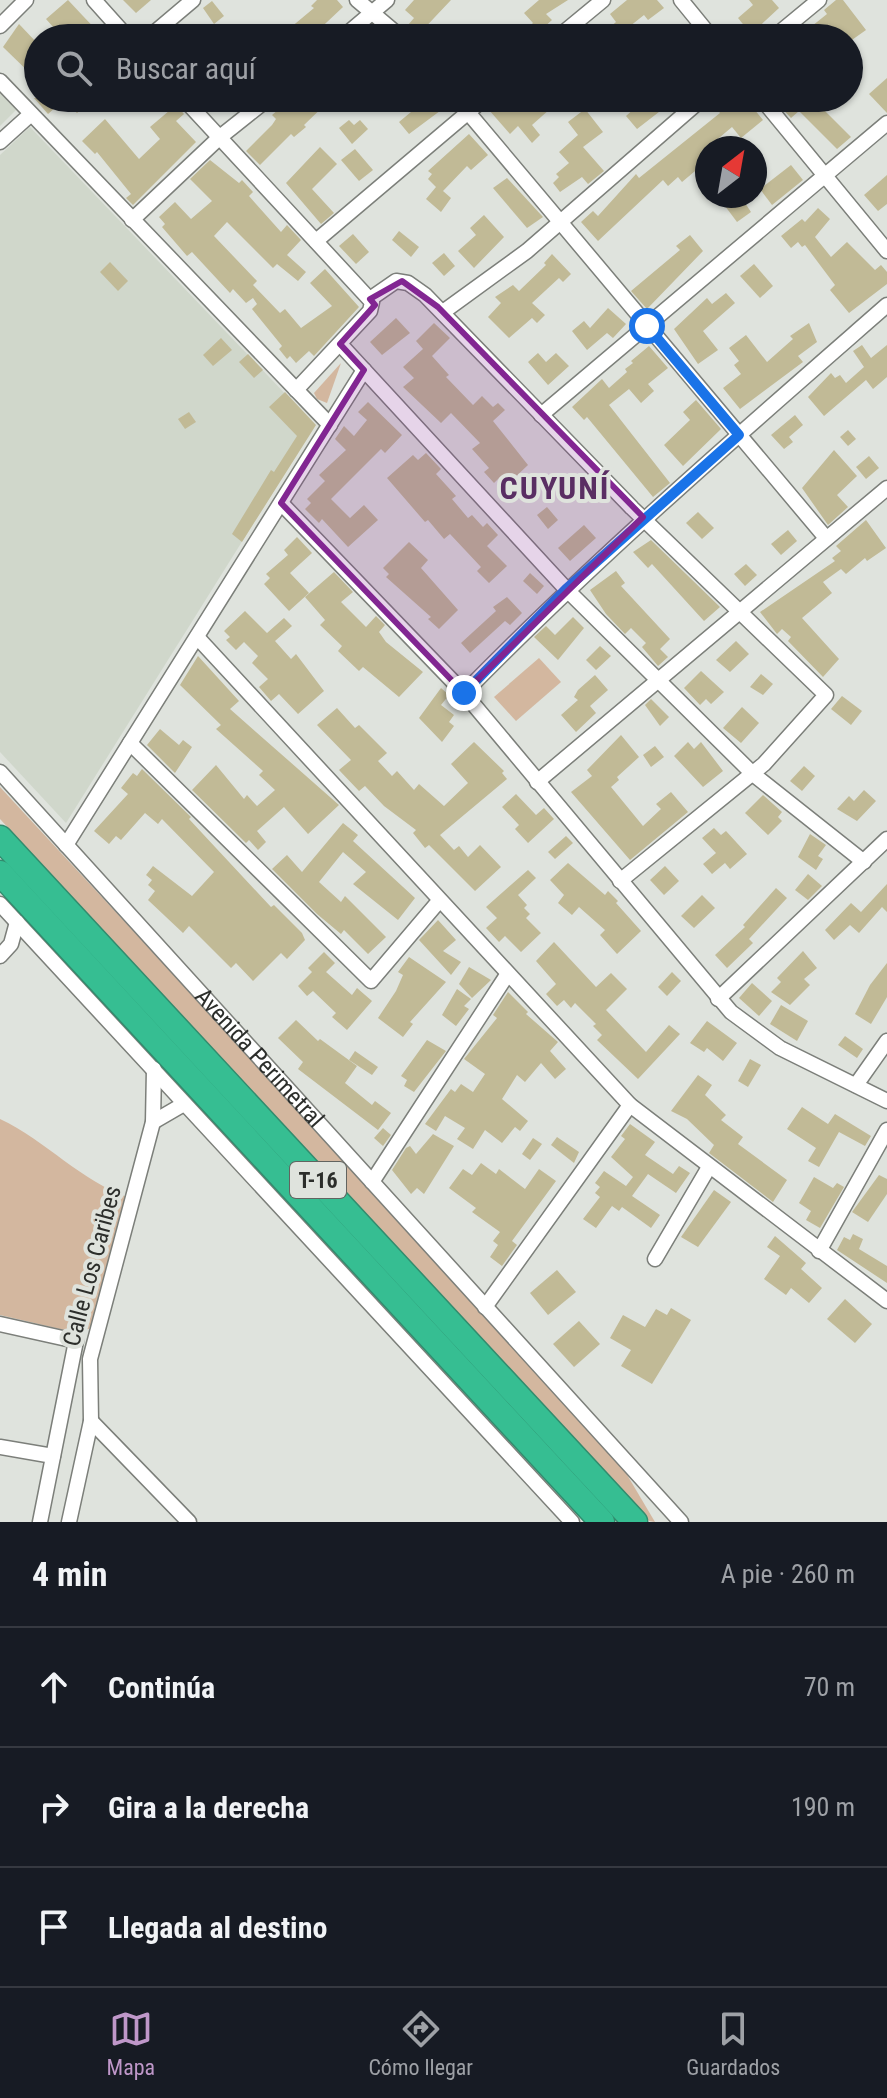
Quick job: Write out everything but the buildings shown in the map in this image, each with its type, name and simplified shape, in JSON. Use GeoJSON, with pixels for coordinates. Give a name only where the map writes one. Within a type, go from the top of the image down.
{"type":"FeatureCollection","features":[{"type":"Feature","properties":{"kind":"highway","name":"Avenida Perimetral"},"geometry":{"type":"LineString","coordinates":[[0,838],[635,1522]]}},
{"type":"Feature","properties":{"kind":"highway","name":"T-16"},"geometry":{"type":"LineString","coordinates":[[0,873],[602,1522]]}},
{"type":"Feature","properties":{"kind":"street"},"geometry":{"type":"LineString","coordinates":[[0,26],[26,0]]}},
{"type":"Feature","properties":{"kind":"street"},"geometry":{"type":"LineString","coordinates":[[94,0],[115,24]]}},
{"type":"Feature","properties":{"kind":"street"},"geometry":{"type":"LineString","coordinates":[[165,24],[193,0]]}},
{"type":"Feature","properties":{"kind":"street"},"geometry":{"type":"LineString","coordinates":[[357,0],[386,24]]}},
{"type":"Feature","properties":{"kind":"street"},"geometry":{"type":"LineString","coordinates":[[358,24],[387,0]]}},
{"type":"Feature","properties":{"kind":"street"},"geometry":{"type":"LineString","coordinates":[[574,24],[603,0]]}},
{"type":"Feature","properties":{"kind":"street"},"geometry":{"type":"LineString","coordinates":[[681,0],[701,24]]}},
{"type":"Feature","properties":{"kind":"street"},"geometry":{"type":"LineString","coordinates":[[790,24],[819,0]]}},
{"type":"Feature","properties":{"kind":"street"},"geometry":{"type":"LineString","coordinates":[[0,81],[24,107]]}},
{"type":"Feature","properties":{"kind":"street"},"geometry":{"type":"LineString","coordinates":[[196,112],[373,304],[370,311],[296,390]]}},
{"type":"Feature","properties":{"kind":"street"},"geometry":{"type":"LineString","coordinates":[[132,220],[220,137],[251,112]]}},
{"type":"Feature","properties":{"kind":"street"},"geometry":{"type":"LineString","coordinates":[[316,241],[468,112],[826,538]]}},
{"type":"Feature","properties":{"kind":"street"},"geometry":{"type":"LineString","coordinates":[[443,312],[483,286],[687,112]]}},
{"type":"Feature","properties":{"kind":"street"},"geometry":{"type":"LineString","coordinates":[[772,112],[887,251]]}},
{"type":"Feature","properties":{"kind":"street"},"geometry":{"type":"LineString","coordinates":[[0,142],[31,114],[330,425]]}},
{"type":"Feature","properties":{"kind":"street"},"geometry":{"type":"LineString","coordinates":[[541,415],[887,123]]}},
{"type":"Feature","properties":{"kind":"street"},"geometry":{"type":"LineString","coordinates":[[370,299],[386,286],[402,281],[443,312],[541,415],[826,695],[753,774],[620,881]]}},
{"type":"Feature","properties":{"kind":"street"},"geometry":{"type":"LineString","coordinates":[[464,693],[566,589],[643,517],[887,305]]}},
{"type":"Feature","properties":{"kind":"street"},"geometry":{"type":"LineString","coordinates":[[340,344],[566,589],[753,774],[864,862]]}},
{"type":"Feature","properties":{"kind":"street"},"geometry":{"type":"LineString","coordinates":[[66,845],[364,370]]}},
{"type":"Feature","properties":{"kind":"street"},"geometry":{"type":"LineString","coordinates":[[537,782],[887,488]]}},
{"type":"Feature","properties":{"kind":"street"},"geometry":{"type":"LineString","coordinates":[[281,503],[464,693],[718,999],[762,1037],[887,1101]]}},
{"type":"Feature","properties":{"kind":"street"},"geometry":{"type":"LineString","coordinates":[[197,637],[630,1105],[887,1301]]}},
{"type":"Feature","properties":{"kind":"street"},"geometry":{"type":"LineString","coordinates":[[130,743],[371,981],[439,901]]}},
{"type":"Feature","properties":{"kind":"street","name":"Avenida Perimetral"},"geometry":{"type":"LineString","coordinates":[[0,772],[681,1522]]}},
{"type":"Feature","properties":{"kind":"street"},"geometry":{"type":"LineString","coordinates":[[718,999],[887,839]]}},
{"type":"Feature","properties":{"kind":"street"},"geometry":{"type":"LineString","coordinates":[[0,904],[323,1249],[572,1522]]}},
{"type":"Feature","properties":{"kind":"street"},"geometry":{"type":"LineString","coordinates":[[0,956],[11,944],[17,922]]}},
{"type":"Feature","properties":{"kind":"street"},"geometry":{"type":"LineString","coordinates":[[372,1182],[507,975]]}},
{"type":"Feature","properties":{"kind":"street"},"geometry":{"type":"LineString","coordinates":[[856,1085],[887,1041]]}},
{"type":"Feature","properties":{"kind":"street","name":"Calle Los Caribes"},"geometry":{"type":"LineString","coordinates":[[69,1522],[91,1421],[90,1359],[153,1122],[154,1069]]}},
{"type":"Feature","properties":{"kind":"street"},"geometry":{"type":"LineString","coordinates":[[153,1122],[184,1104]]}},
{"type":"Feature","properties":{"kind":"street"},"geometry":{"type":"LineString","coordinates":[[485,1307],[630,1105]]}},
{"type":"Feature","properties":{"kind":"street"},"geometry":{"type":"LineString","coordinates":[[819,1251],[887,1130]]}},
{"type":"Feature","properties":{"kind":"street"},"geometry":{"type":"LineString","coordinates":[[655,1259],[709,1167]]}},
{"type":"Feature","properties":{"kind":"street"},"geometry":{"type":"LineString","coordinates":[[0,1324],[76,1341],[40,1522]]}},
{"type":"Feature","properties":{"kind":"street"},"geometry":{"type":"LineString","coordinates":[[91,1421],[189,1522]]}},
{"type":"Feature","properties":{"kind":"street"},"geometry":{"type":"LineString","coordinates":[[0,1447],[53,1456]]}},
{"type":"Feature","properties":{"kind":"highlighted area"},"geometry":{"type":"Polygon","coordinates":[[[402,281],[438,307],[643,517],[464,693],[281,503],[364,370],[340,344],[375,305],[370,299],[402,281]]]}},
{"type":"Feature","properties":{"kind":"shaded area"},"geometry":{"type":"Polygon","coordinates":[[[0,93],[16,110],[0,126],[0,93]]]}},
{"type":"Feature","properties":{"kind":"shaded area"},"geometry":{"type":"Polygon","coordinates":[[[30,127],[315,425],[66,823],[0,752],[0,155],[30,127]]]}},
{"type":"Feature","properties":{"kind":"shaded area"},"geometry":{"type":"Polygon","coordinates":[[[341,363],[327,403],[317,399],[314,393],[341,363]]]}},
{"type":"Feature","properties":{"kind":"shaded area"},"geometry":{"type":"Polygon","coordinates":[[[539,658],[561,682],[516,721],[494,697],[539,658]]]}},
{"type":"Feature","properties":{"kind":"shaded area"},"geometry":{"type":"Polygon","coordinates":[[[0,787],[399,1218],[623,1468],[655,1522],[649,1521],[0,819],[0,787]]]}},
{"type":"Feature","properties":{"kind":"shaded area"},"geometry":{"type":"Polygon","coordinates":[[[0,1119],[33,1138],[95,1182],[130,1198],[104,1307],[89,1329],[73,1332],[0,1315],[0,1119]]]}},
{"type":"Feature","properties":{"kind":"district","name":"CUYUNÍ"},"geometry":{"type":"Point","coordinates":[555,488]}},
{"type":"Feature","properties":{"kind":"route"},"geometry":{"type":"LineString","coordinates":[[464,693],[566,589],[592,568],[643,517],[739,435],[647,326]]}}]}
